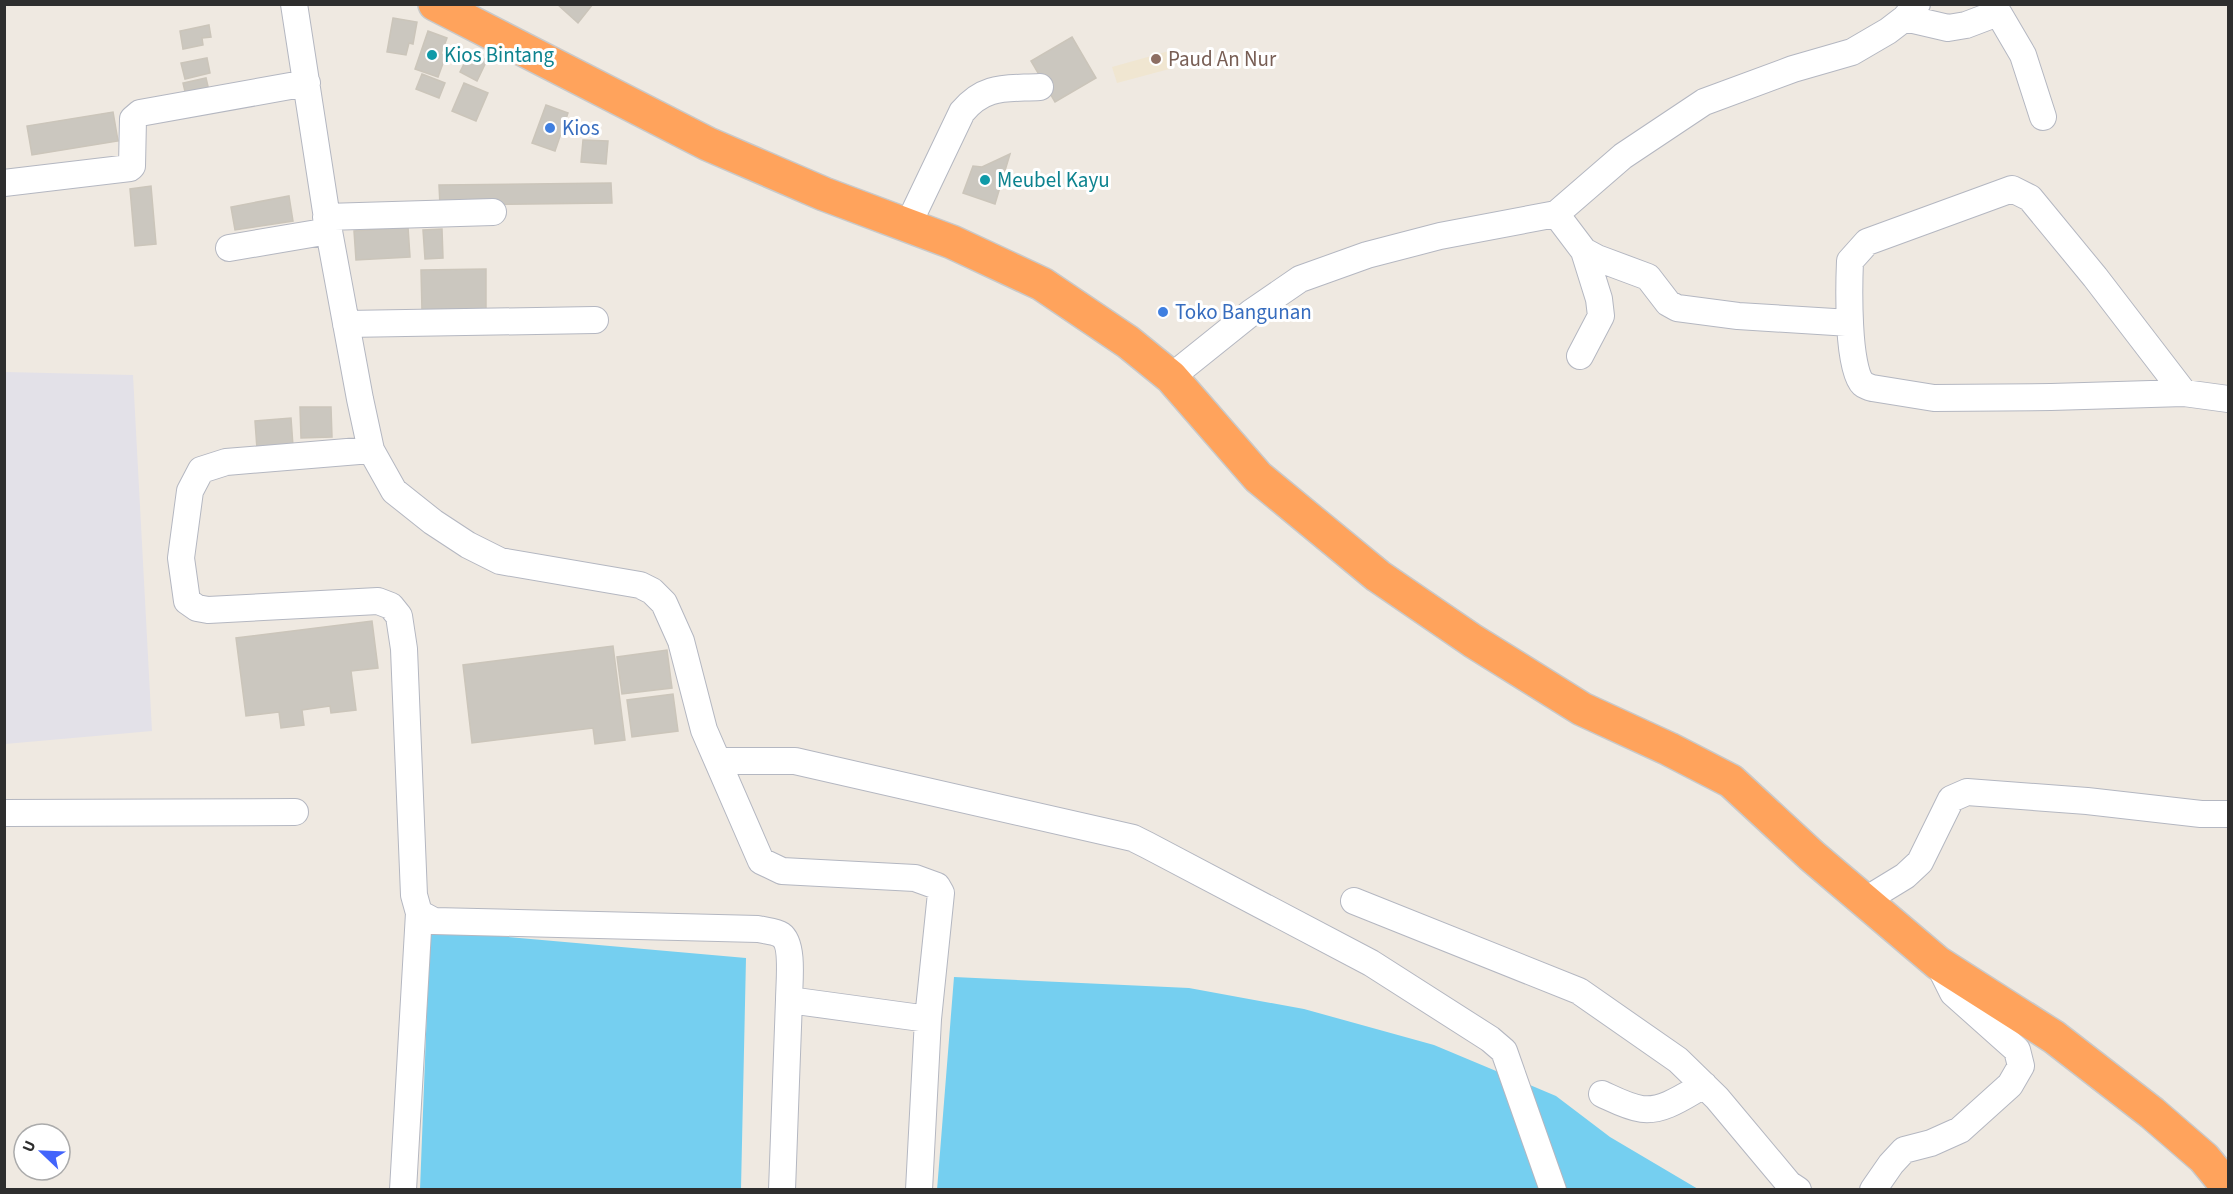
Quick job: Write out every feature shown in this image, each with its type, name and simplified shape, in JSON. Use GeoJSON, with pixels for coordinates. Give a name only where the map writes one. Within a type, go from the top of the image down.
{"type":"FeatureCollection","features":[{"type":"Feature","properties":{"kind":"highway"},"geometry":{"type":"LineString","coordinates":[[435,4],[708,144],[825,194],[952,242],[1042,284],[1128,342],[1171,377],[1258,477],[1378,576],[1473,641],[1582,709],[1669,749],[1731,781],[1864,901],[1938,963],[2054,1037],[2152,1113],[2196,1151],[2229,1187]]}},
{"type":"Feature","properties":{"kind":"street"},"geometry":{"type":"LineString","coordinates":[[294,4],[327,224],[371,450],[394,491],[459,539],[500,561],[640,585],[652,591],[664,603],[681,641],[704,730],[760,861],[782,872],[915,878],[937,885],[941,893],[928,1019],[919,1190]]}},
{"type":"Feature","properties":{"kind":"street"},"geometry":{"type":"LineString","coordinates":[[1171,377],[1252,312],[1300,279],[1367,255],[1408,244],[1556,214],[1623,156],[1704,102],[1793,69],[1852,52],[1880,36],[1911,11],[1948,28],[2000,14],[2024,55],[2043,117]]}},
{"type":"Feature","properties":{"kind":"street"},"geometry":{"type":"LineString","coordinates":[[4,183],[130,168],[132,166],[133,119],[140,113],[307,83]]}},
{"type":"Feature","properties":{"kind":"street"},"geometry":{"type":"LineString","coordinates":[[908,225],[962,112],[973,98],[990,91],[1040,87]]}},
{"type":"Feature","properties":{"kind":"street"},"geometry":{"type":"LineString","coordinates":[[2184,393],[2095,277],[2030,198],[2012,189],[1867,242],[1850,261],[1850,323],[1857,373],[1863,384],[1872,388],[1934,398],[2184,393],[2229,399]]}},
{"type":"Feature","properties":{"kind":"street"},"geometry":{"type":"LineString","coordinates":[[229,248],[327,224],[493,212]]}},
{"type":"Feature","properties":{"kind":"street"},"geometry":{"type":"LineString","coordinates":[[1556,214],[1584,250],[1597,258],[1647,277],[1668,303],[1677,308],[1738,316],[1850,323]]}},
{"type":"Feature","properties":{"kind":"street"},"geometry":{"type":"LineString","coordinates":[[1580,356],[1601,316],[1599,299],[1584,250]]}},
{"type":"Feature","properties":{"kind":"street"},"geometry":{"type":"LineString","coordinates":[[346,324],[595,320]]}},
{"type":"Feature","properties":{"kind":"street"},"geometry":{"type":"LineString","coordinates":[[371,450],[226,462],[201,470],[190,490],[181,558],[187,601],[197,608],[208,610],[378,601],[392,606],[399,616],[404,649],[414,895],[419,913],[403,1190]]}},
{"type":"Feature","properties":{"kind":"street"},"geometry":{"type":"LineString","coordinates":[[718,760],[795,761],[1133,838],[1147,845],[1371,963],[1467,1023],[1504,1051],[1553,1190]]}},
{"type":"Feature","properties":{"kind":"street"},"geometry":{"type":"LineString","coordinates":[[1864,901],[1905,876],[1920,862],[1951,799],[1967,792],[2087,801],[2201,814],[2229,814]]}},
{"type":"Feature","properties":{"kind":"street"},"geometry":{"type":"LineString","coordinates":[[4,813],[295,812]]}},
{"type":"Feature","properties":{"kind":"street"},"geometry":{"type":"LineString","coordinates":[[1354,901],[1574,988],[1678,1060],[1704,1085],[1790,1184],[1798,1190]]}},
{"type":"Feature","properties":{"kind":"street"},"geometry":{"type":"LineString","coordinates":[[419,913],[434,921],[758,929],[779,933],[789,946],[782,1190]]}},
{"type":"Feature","properties":{"kind":"street"},"geometry":{"type":"LineString","coordinates":[[1873,1190],[1904,1150],[1931,1143],[1960,1131],[2010,1085],[2021,1066],[2016,1050],[1953,993],[1938,963]]}},
{"type":"Feature","properties":{"kind":"street"},"geometry":{"type":"LineString","coordinates":[[789,1000],[928,1019]]}},
{"type":"Feature","properties":{"kind":"street"},"geometry":{"type":"LineString","coordinates":[[1602,1094],[1634,1108],[1646,1110],[1668,1105],[1704,1085]]}},
{"type":"Feature","properties":{"kind":"shaded area","name":"Paud An Nur"},"geometry":{"type":"Polygon","coordinates":[[[1169,51],[1173,68],[1117,83],[1112,67],[1169,51]]]}},
{"type":"Feature","properties":{"kind":"shaded area"},"geometry":{"type":"Polygon","coordinates":[[[5,372],[133,375],[152,731],[5,744],[5,372]]]}},
{"type":"Feature","properties":{"kind":"water"},"geometry":{"type":"Polygon","coordinates":[[[430,930],[746,958],[741,1189],[420,1190],[430,930]]]}},
{"type":"Feature","properties":{"kind":"water"},"geometry":{"type":"Polygon","coordinates":[[[954,977],[1189,988],[1304,1009],[1434,1045],[1556,1096],[1610,1137],[1698,1189],[937,1190],[954,977]]]}},
{"type":"Feature","properties":{"kind":"building"},"geometry":{"type":"Polygon","coordinates":[[[557,4],[593,4],[578,23],[557,4]]]}},
{"type":"Feature","properties":{"kind":"building"},"geometry":{"type":"Polygon","coordinates":[[[393,18],[417,22],[413,44],[409,43],[406,55],[387,52],[393,18]]]}},
{"type":"Feature","properties":{"kind":"building"},"geometry":{"type":"Polygon","coordinates":[[[209,25],[211,37],[202,38],[203,45],[183,49],[180,31],[209,25]]]}},
{"type":"Feature","properties":{"kind":"building","name":"Kios Bintang"},"geometry":{"type":"Polygon","coordinates":[[[428,31],[447,38],[441,54],[446,55],[438,77],[415,69],[428,31]]]}},
{"type":"Feature","properties":{"kind":"building"},"geometry":{"type":"Polygon","coordinates":[[[1072,37],[1096,78],[1055,102],[1031,61],[1072,37]]]}},
{"type":"Feature","properties":{"kind":"building"},"geometry":{"type":"Polygon","coordinates":[[[470,52],[487,60],[477,81],[460,72],[470,52]]]}},
{"type":"Feature","properties":{"kind":"building"},"geometry":{"type":"Polygon","coordinates":[[[207,58],[210,73],[185,79],[181,63],[207,58]]]}},
{"type":"Feature","properties":{"kind":"building"},"geometry":{"type":"Polygon","coordinates":[[[422,74],[445,83],[439,98],[416,89],[422,74]]]}},
{"type":"Feature","properties":{"kind":"building"},"geometry":{"type":"Polygon","coordinates":[[[206,78],[210,95],[187,100],[183,83],[206,78]]]}},
{"type":"Feature","properties":{"kind":"building"},"geometry":{"type":"Polygon","coordinates":[[[464,83],[488,93],[476,121],[452,111],[464,83]]]}},
{"type":"Feature","properties":{"kind":"building","name":"Kios"},"geometry":{"type":"Polygon","coordinates":[[[546,105],[568,113],[555,151],[532,143],[546,105]]]}},
{"type":"Feature","properties":{"kind":"building"},"geometry":{"type":"Polygon","coordinates":[[[113,112],[118,141],[32,155],[27,126],[113,112]]]}},
{"type":"Feature","properties":{"kind":"building"},"geometry":{"type":"Polygon","coordinates":[[[583,140],[608,141],[606,164],[581,162],[583,140]]]}},
{"type":"Feature","properties":{"kind":"building","name":"Meubel Kayu"},"geometry":{"type":"Polygon","coordinates":[[[1010,154],[995,204],[963,193],[973,166],[982,167],[1010,154]]]}},
{"type":"Feature","properties":{"kind":"building"},"geometry":{"type":"Polygon","coordinates":[[[611,183],[612,203],[440,205],[439,185],[611,183]]]}},
{"type":"Feature","properties":{"kind":"building"},"geometry":{"type":"Polygon","coordinates":[[[151,186],[156,244],[135,246],[130,189],[151,186]]]}},
{"type":"Feature","properties":{"kind":"building"},"geometry":{"type":"Polygon","coordinates":[[[289,196],[293,221],[235,230],[231,207],[289,196]]]}},
{"type":"Feature","properties":{"kind":"building"},"geometry":{"type":"Polygon","coordinates":[[[408,227],[410,257],[356,260],[354,231],[408,227]]]}},
{"type":"Feature","properties":{"kind":"building"},"geometry":{"type":"Polygon","coordinates":[[[442,229],[443,258],[425,259],[423,230],[442,229]]]}},
{"type":"Feature","properties":{"kind":"building"},"geometry":{"type":"Polygon","coordinates":[[[486,269],[486,310],[422,311],[421,270],[486,269]]]}},
{"type":"Feature","properties":{"kind":"building"},"geometry":{"type":"Polygon","coordinates":[[[300,407],[331,407],[332,437],[301,438],[300,407]]]}},
{"type":"Feature","properties":{"kind":"building"},"geometry":{"type":"Polygon","coordinates":[[[291,418],[293,446],[257,449],[255,421],[291,418]]]}},
{"type":"Feature","properties":{"kind":"building"},"geometry":{"type":"Polygon","coordinates":[[[372,621],[378,668],[351,671],[356,710],[331,713],[330,706],[302,710],[304,725],[281,728],[279,712],[246,716],[236,638],[372,621]]]}},
{"type":"Feature","properties":{"kind":"building"},"geometry":{"type":"Polygon","coordinates":[[[613,646],[625,740],[595,744],[593,728],[472,743],[463,665],[613,646]]]}},
{"type":"Feature","properties":{"kind":"building"},"geometry":{"type":"Polygon","coordinates":[[[667,650],[672,688],[622,694],[617,657],[667,650]]]}},
{"type":"Feature","properties":{"kind":"building"},"geometry":{"type":"Polygon","coordinates":[[[673,694],[678,731],[632,737],[627,700],[673,694]]]}},
{"type":"Feature","properties":{"kind":"place","name":"Kios Bintang"},"geometry":{"type":"Point","coordinates":[432,55]}},
{"type":"Feature","properties":{"kind":"place","name":"Paud An Nur"},"geometry":{"type":"Point","coordinates":[1156,59]}},
{"type":"Feature","properties":{"kind":"place","name":"Kios"},"geometry":{"type":"Point","coordinates":[550,128]}},
{"type":"Feature","properties":{"kind":"place","name":"Meubel Kayu"},"geometry":{"type":"Point","coordinates":[985,180]}},
{"type":"Feature","properties":{"kind":"place","name":"Toko Bangunan"},"geometry":{"type":"Point","coordinates":[1163,312]}}]}
